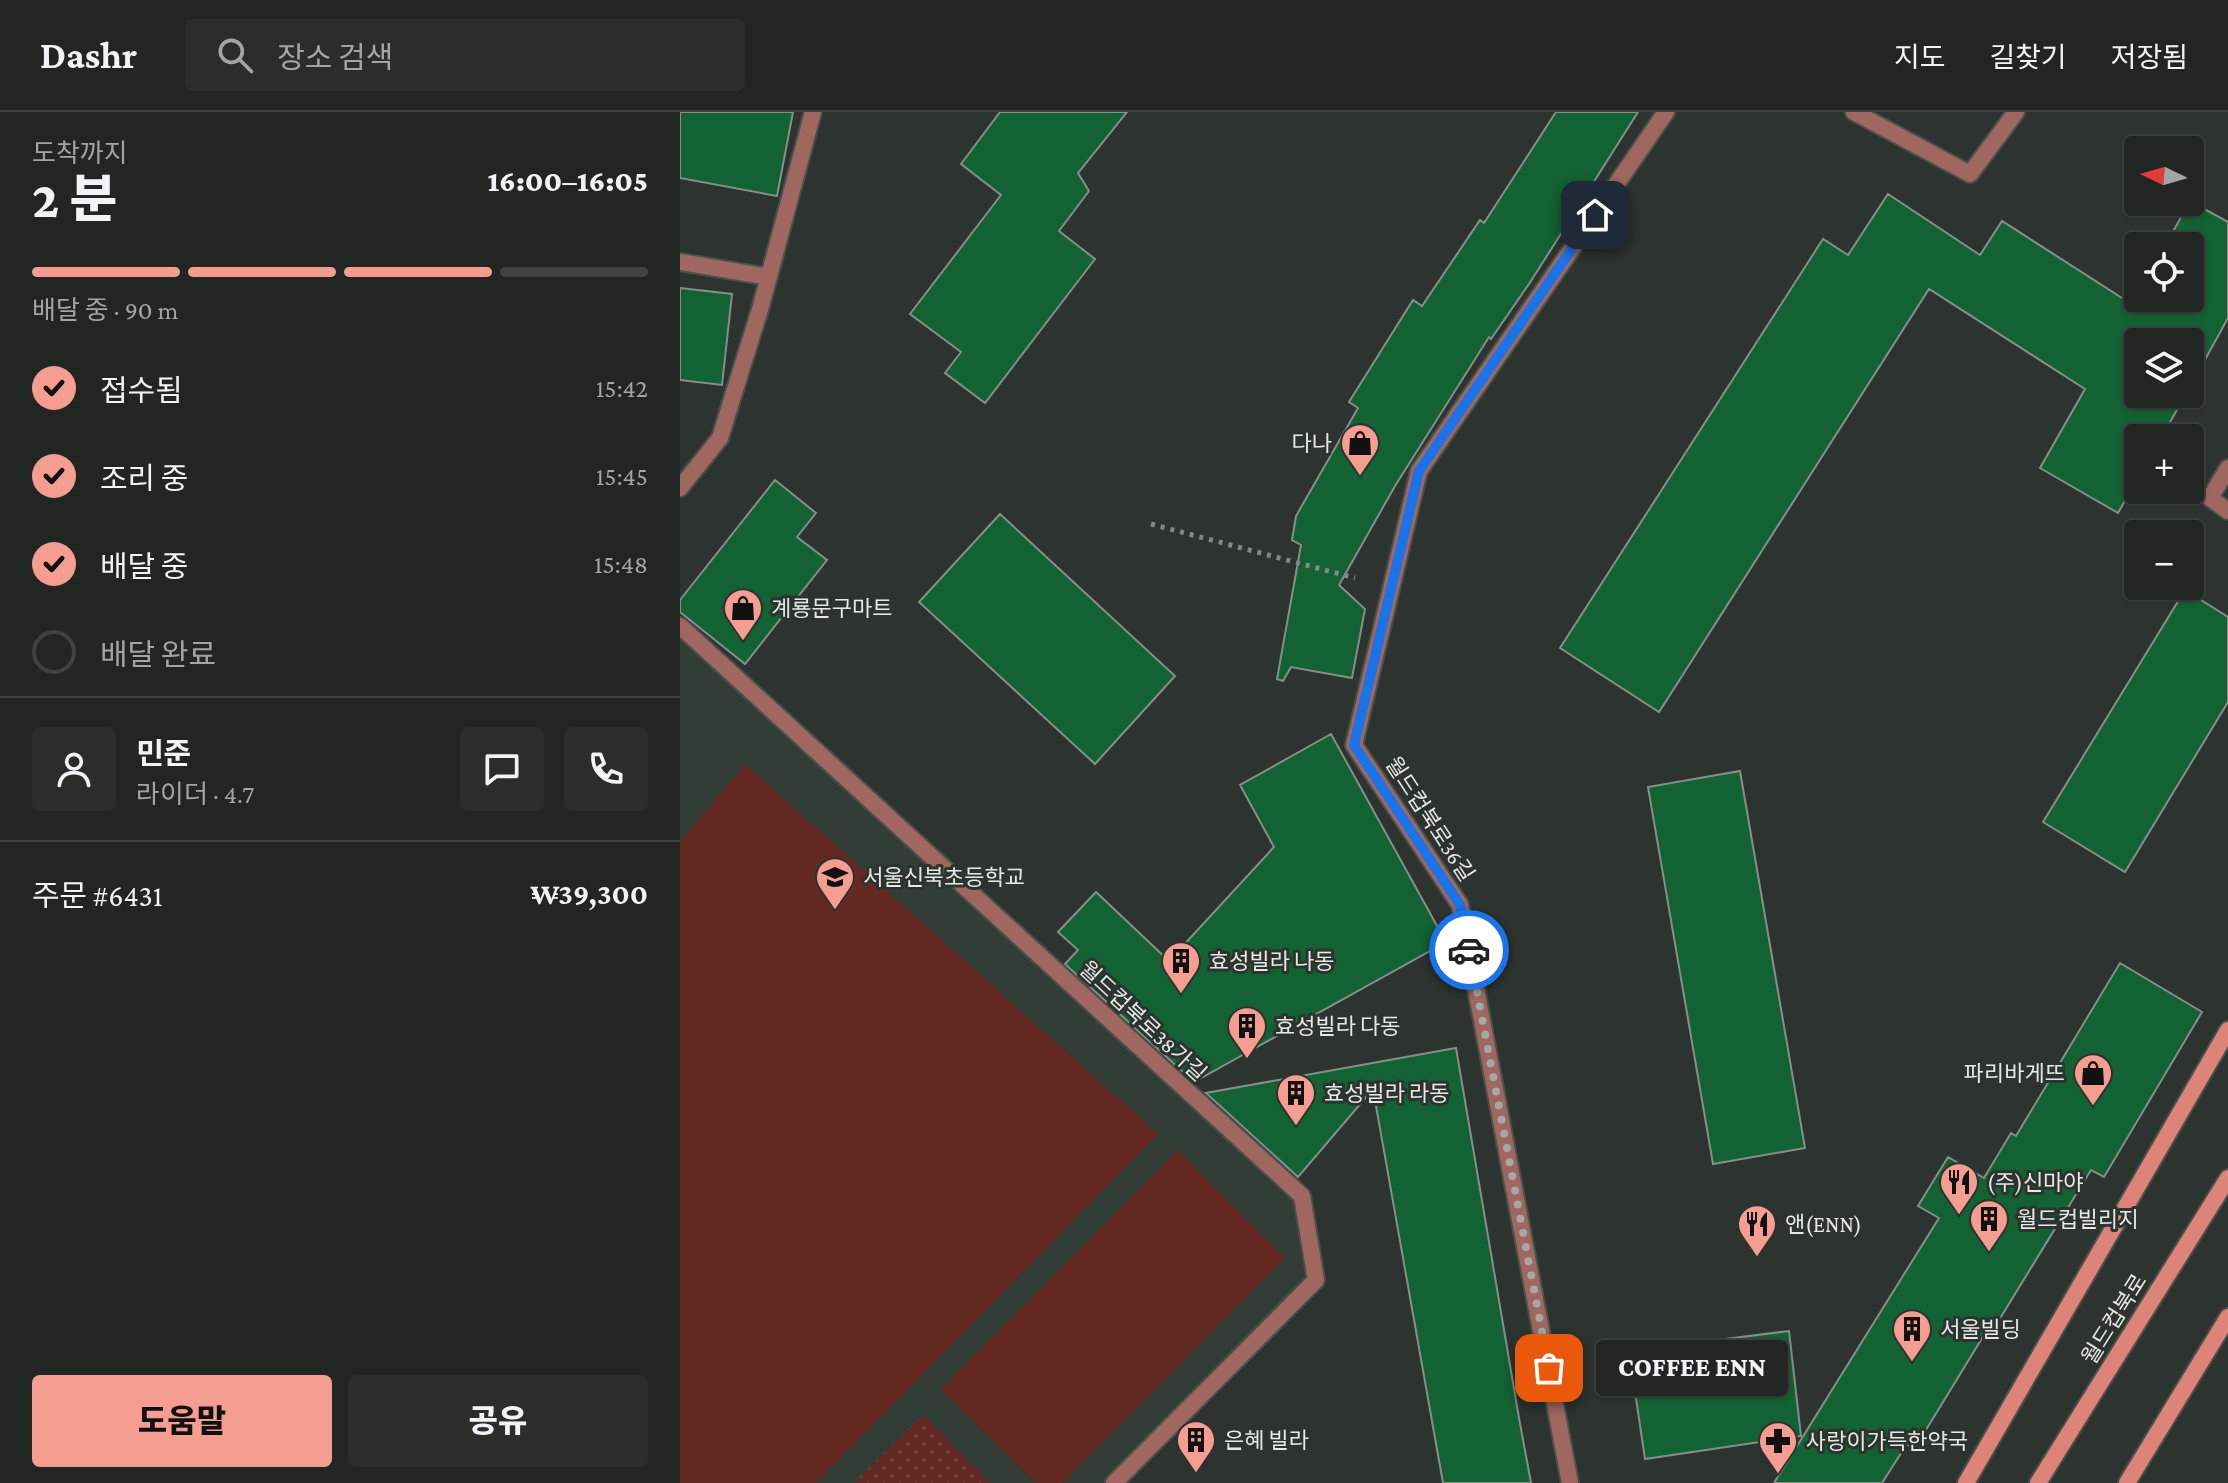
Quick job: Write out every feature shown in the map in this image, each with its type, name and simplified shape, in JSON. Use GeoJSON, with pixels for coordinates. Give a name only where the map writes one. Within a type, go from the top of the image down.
{"type":"FeatureCollection","features":[{"type":"Feature","properties":{"kind":"main road"},"geometry":{"type":"LineString","coordinates":[[1966,1483],[2228,1030]]}},
{"type":"Feature","properties":{"kind":"main road","name":"월드컵북로"},"geometry":{"type":"LineString","coordinates":[[2038,1483],[2228,1178]]}},
{"type":"Feature","properties":{"kind":"main road"},"geometry":{"type":"LineString","coordinates":[[2127,1483],[2228,1317]]}},
{"type":"Feature","properties":{"kind":"street"},"geometry":{"type":"LineString","coordinates":[[680,488],[720,438],[769,277],[813,112]]}},
{"type":"Feature","properties":{"kind":"street","name":"월드컵북로36길"},"geometry":{"type":"LineString","coordinates":[[1570,1483],[1460,905],[1354,745],[1419,471],[1666,112]]}},
{"type":"Feature","properties":{"kind":"street"},"geometry":{"type":"LineString","coordinates":[[1854,112],[1970,174],[2016,112]]}},
{"type":"Feature","properties":{"kind":"street"},"geometry":{"type":"LineString","coordinates":[[680,262],[769,277]]}},
{"type":"Feature","properties":{"kind":"street"},"geometry":{"type":"LineString","coordinates":[[2228,468],[2210,498],[2228,511]]}},
{"type":"Feature","properties":{"kind":"street","name":"월드컵북로38가길"},"geometry":{"type":"LineString","coordinates":[[680,626],[1302,1196],[1316,1280],[1114,1483]]}},
{"type":"Feature","properties":{"kind":"path"},"geometry":{"type":"LineString","coordinates":[[1151,524],[1391,588]]}},
{"type":"Feature","properties":{"kind":"shaded area","name":"서울신북초등학교"},"geometry":{"type":"Polygon","coordinates":[[[680,626],[1302,1196],[1316,1280],[1114,1483],[680,1483],[680,626]]]}},
{"type":"Feature","properties":{"kind":"shaded area","name":"서울신북초등학교"},"geometry":{"type":"Polygon","coordinates":[[[745,764],[1158,1134],[816,1483],[680,1483],[680,842],[745,764]]]}},
{"type":"Feature","properties":{"kind":"shaded area"},"geometry":{"type":"Polygon","coordinates":[[[1178,1150],[1285,1258],[1062,1483],[1036,1483],[941,1389],[1178,1150]]]}},
{"type":"Feature","properties":{"kind":"shaded area"},"geometry":{"type":"Polygon","coordinates":[[[923,1415],[990,1483],[854,1483],[923,1415]]]}},
{"type":"Feature","properties":{"kind":"building"},"geometry":{"type":"Polygon","coordinates":[[[680,112],[793,112],[777,196],[680,178],[680,112]]]}},
{"type":"Feature","properties":{"kind":"building"},"geometry":{"type":"Polygon","coordinates":[[[1000,112],[1127,112],[1078,173],[1089,191],[1059,231],[1095,259],[985,403],[945,373],[961,352],[910,314],[1001,195],[961,164],[1000,112]]]}},
{"type":"Feature","properties":{"kind":"building"},"geometry":{"type":"Polygon","coordinates":[[[1556,112],[1638,112],[1531,281],[1491,339],[1489,337],[1395,486],[1339,585],[1365,609],[1352,678],[1291,667],[1283,681],[1277,679],[1301,545],[1292,540],[1296,516],[1358,408],[1349,402],[1413,300],[1422,306],[1480,220],[1484,223],[1556,112]]]}},
{"type":"Feature","properties":{"kind":"building"},"geometry":{"type":"Polygon","coordinates":[[[1888,194],[1980,255],[2002,221],[2124,299],[2124,312],[2204,312],[2204,232],[2173,232],[2182,216],[2204,216],[2204,209],[2228,222],[2228,318],[2204,362],[2204,328],[2124,328],[2124,408],[2178,408],[2169,424],[2124,424],[2124,502],[2118,513],[2040,468],[2085,389],[1929,289],[1659,712],[1560,648],[1823,239],[1848,255],[1888,194]]]}},
{"type":"Feature","properties":{"kind":"building"},"geometry":{"type":"Polygon","coordinates":[[[680,288],[732,294],[722,385],[680,380],[680,288]]]}},
{"type":"Feature","properties":{"kind":"building"},"geometry":{"type":"Polygon","coordinates":[[[775,480],[816,513],[797,537],[827,560],[745,664],[680,612],[680,600],[775,480]]]}},
{"type":"Feature","properties":{"kind":"building"},"geometry":{"type":"Polygon","coordinates":[[[1000,514],[1175,676],[1095,764],[919,602],[1000,514]]]}},
{"type":"Feature","properties":{"kind":"building"},"geometry":{"type":"Polygon","coordinates":[[[2179,600],[2201,600],[2228,617],[2228,702],[2125,872],[2043,822],[2179,600]]]}},
{"type":"Feature","properties":{"kind":"building"},"geometry":{"type":"Polygon","coordinates":[[[1331,734],[1446,942],[1194,1082],[1065,964],[1078,950],[1058,932],[1096,892],[1169,961],[1274,847],[1240,785],[1331,734]]]}},
{"type":"Feature","properties":{"kind":"building"},"geometry":{"type":"Polygon","coordinates":[[[1740,771],[1805,1148],[1713,1164],[1648,787],[1740,771]]]}},
{"type":"Feature","properties":{"kind":"building"},"geometry":{"type":"Polygon","coordinates":[[[2120,963],[2202,1012],[2104,1177],[2091,1170],[1996,1325],[1992,1322],[1913,1451],[1907,1444],[1882,1483],[1774,1483],[1939,1218],[1918,1206],[1948,1157],[1984,1178],[2011,1133],[2016,1136],[2120,963]]]}},
{"type":"Feature","properties":{"kind":"building"},"geometry":{"type":"Polygon","coordinates":[[[1456,1048],[1531,1483],[1443,1483],[1373,1089],[1298,1177],[1206,1093],[1456,1048]]]}},
{"type":"Feature","properties":{"kind":"building"},"geometry":{"type":"Polygon","coordinates":[[[1789,1331],[1801,1436],[1645,1459],[1629,1351],[1789,1331]]]}},
{"type":"Feature","properties":{"kind":"way so far"},"geometry":{"type":"LineString","coordinates":[[1469,950],[1549,1368]]}},
{"type":"Feature","properties":{"kind":"place","name":"다나"},"geometry":{"type":"Point","coordinates":[1360,477]}},
{"type":"Feature","properties":{"kind":"place","name":"계룡문구마트"},"geometry":{"type":"Point","coordinates":[743,642]}},
{"type":"Feature","properties":{"kind":"place","name":"서울신북초등학교"},"geometry":{"type":"Point","coordinates":[835,911]}},
{"type":"Feature","properties":{"kind":"place","name":"효성빌라 나동"},"geometry":{"type":"Point","coordinates":[1181,995]}},
{"type":"Feature","properties":{"kind":"place","name":"효성빌라 다동"},"geometry":{"type":"Point","coordinates":[1247,1060]}},
{"type":"Feature","properties":{"kind":"place","name":"파리바게뜨"},"geometry":{"type":"Point","coordinates":[2093,1107]}},
{"type":"Feature","properties":{"kind":"place","name":"효성빌라 라동"},"geometry":{"type":"Point","coordinates":[1296,1127]}},
{"type":"Feature","properties":{"kind":"place","name":"(주)신마야"},"geometry":{"type":"Point","coordinates":[1959,1216]}},
{"type":"Feature","properties":{"kind":"place","name":"월드컵빌리지"},"geometry":{"type":"Point","coordinates":[1989,1253]}},
{"type":"Feature","properties":{"kind":"place","name":"앤(ENN)"},"geometry":{"type":"Point","coordinates":[1757,1258]}},
{"type":"Feature","properties":{"kind":"place","name":"서울빌딩"},"geometry":{"type":"Point","coordinates":[1912,1363]}},
{"type":"Feature","properties":{"kind":"place","name":"COFFEE ENN"},"geometry":{"type":"Point","coordinates":[1549,1368]}},
{"type":"Feature","properties":{"kind":"place","name":"은혜 빌라"},"geometry":{"type":"Point","coordinates":[1196,1474]}},
{"type":"Feature","properties":{"kind":"place","name":"사랑이가득한약국"},"geometry":{"type":"Point","coordinates":[1778,1475]}},
{"type":"Feature","properties":{"kind":"route"},"geometry":{"type":"LineString","coordinates":[[1469,950],[1460,905],[1354,745],[1419,471],[1595,215]]}}]}
